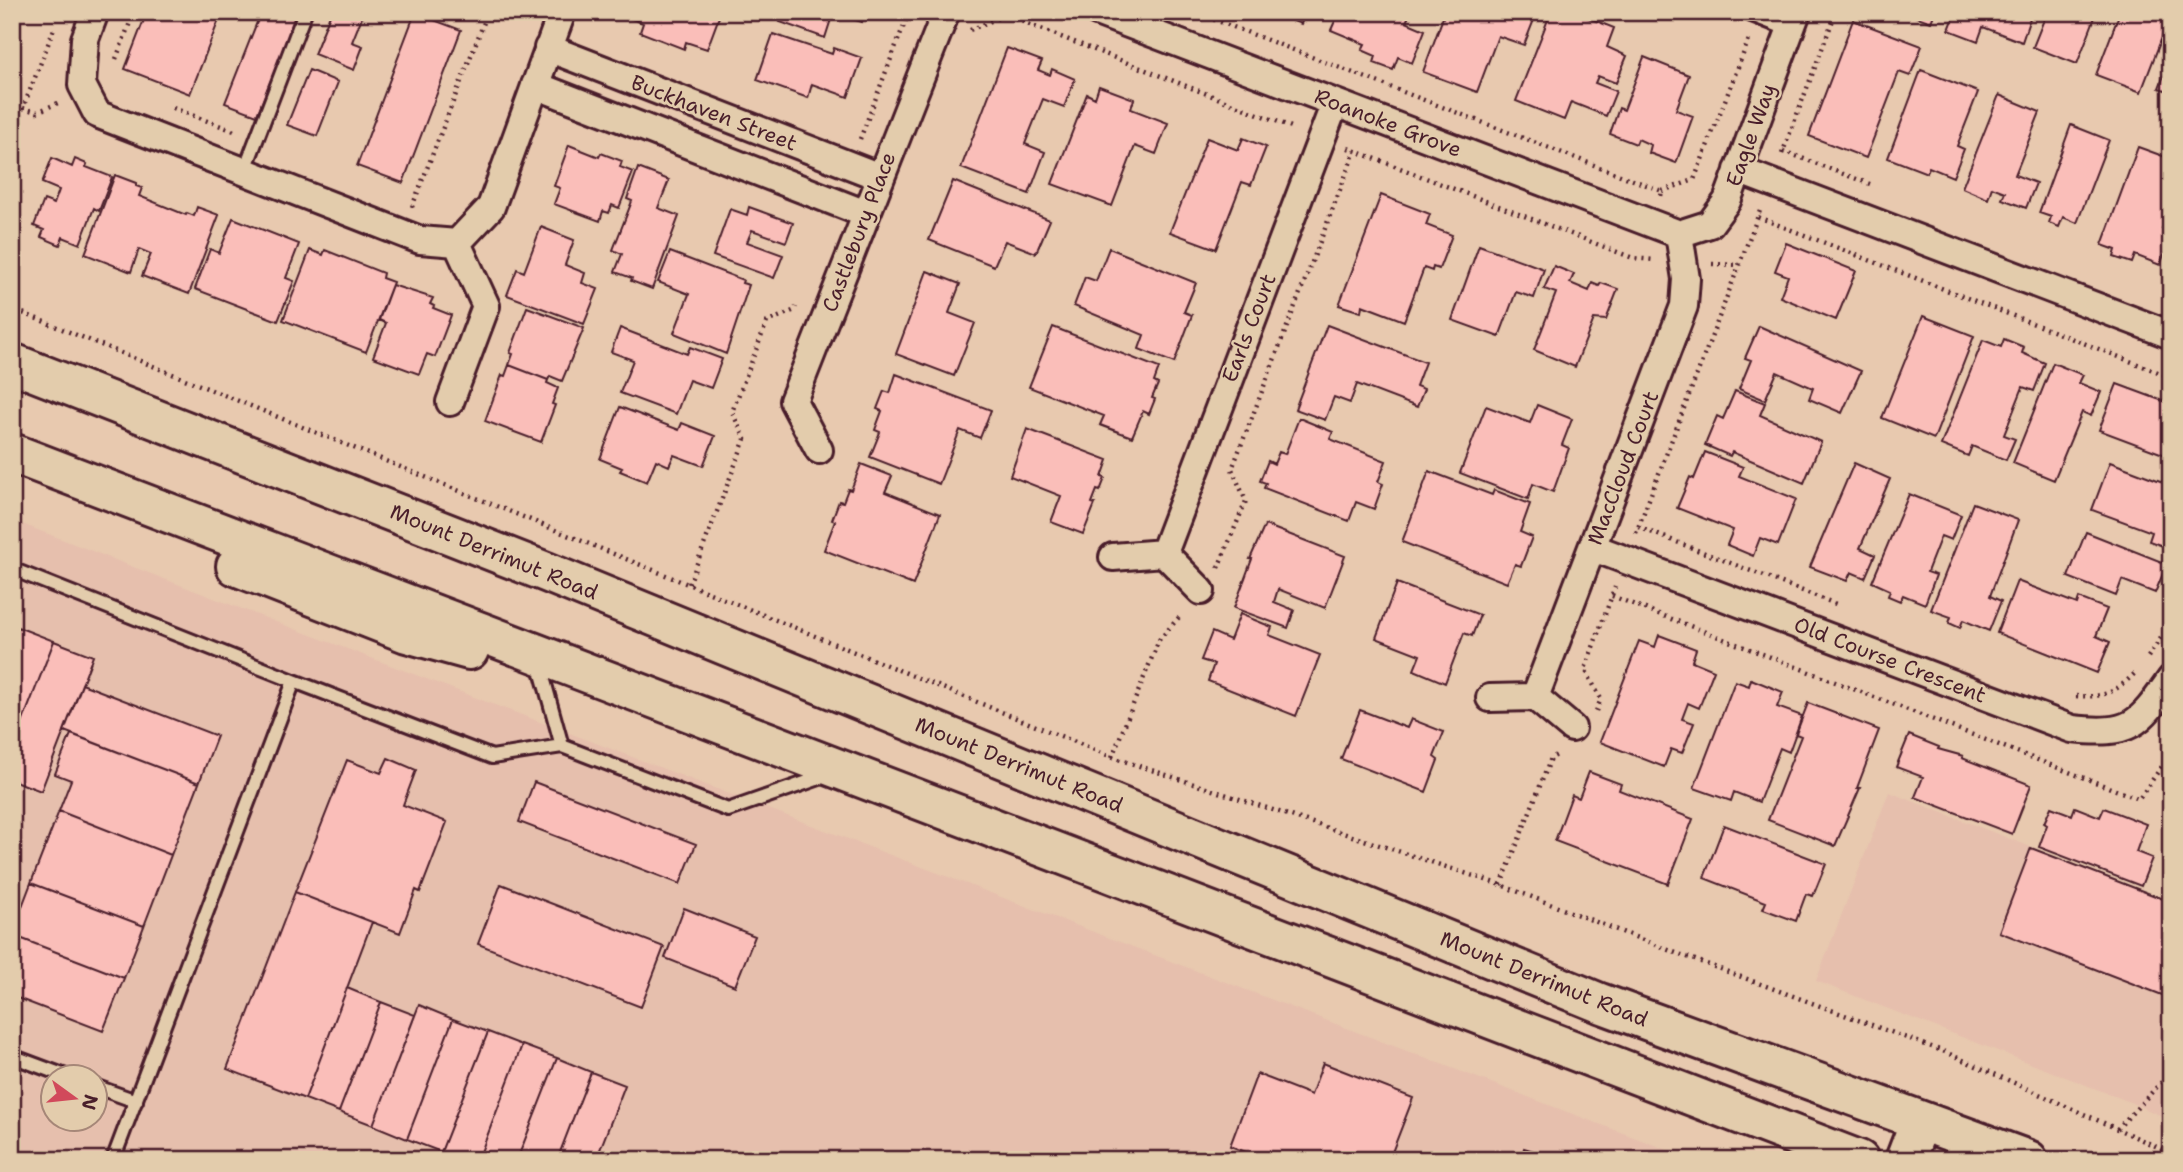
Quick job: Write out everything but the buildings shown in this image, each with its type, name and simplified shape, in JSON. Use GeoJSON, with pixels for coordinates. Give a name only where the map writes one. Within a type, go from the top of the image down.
{"type":"FeatureCollection","features":[{"type":"Feature","properties":{"kind":"main road","name":"Mount Derrimut Road"},"geometry":{"type":"LineString","coordinates":[[12,363],[546,572],[1600,1003],[2028,1160]]}},
{"type":"Feature","properties":{"kind":"main road"},"geometry":{"type":"LineString","coordinates":[[12,453],[1859,1160]]}},
{"type":"Feature","properties":{"kind":"main road"},"geometry":{"type":"LineString","coordinates":[[12,480],[407,633],[541,670],[621,684]]}},
{"type":"Feature","properties":{"kind":"main road"},"geometry":{"type":"LineString","coordinates":[[1905,1160],[1920,1121]]}},
{"type":"Feature","properties":{"kind":"street"},"geometry":{"type":"LineString","coordinates":[[95,12],[85,39],[82,85],[97,114],[420,240],[457,243]]}},
{"type":"Feature","properties":{"kind":"street"},"geometry":{"type":"LineString","coordinates":[[457,243],[491,207],[562,12]]}},
{"type":"Feature","properties":{"kind":"street","name":"Castlebury Place"},"geometry":{"type":"LineString","coordinates":[[819,450],[793,401],[946,12]]}},
{"type":"Feature","properties":{"kind":"street","name":"Roanoke Grove"},"geometry":{"type":"LineString","coordinates":[[1097,12],[1679,234]]}},
{"type":"Feature","properties":{"kind":"street","name":"Eagle Way"},"geometry":{"type":"LineString","coordinates":[[1679,234],[1710,224],[1727,201],[1793,21]]}},
{"type":"Feature","properties":{"kind":"street","name":"Buckhaven Street"},"geometry":{"type":"LineString","coordinates":[[548,48],[880,177]]}},
{"type":"Feature","properties":{"kind":"street","name":"Buckhaven Street"},"geometry":{"type":"LineString","coordinates":[[535,85],[866,214]]}},
{"type":"Feature","properties":{"kind":"street","name":"Earls Court"},"geometry":{"type":"LineString","coordinates":[[1164,553],[1335,103]]}},
{"type":"Feature","properties":{"kind":"street"},"geometry":{"type":"LineString","coordinates":[[1738,170],[2171,335]]}},
{"type":"Feature","properties":{"kind":"street","name":"MacCloud Court"},"geometry":{"type":"LineString","coordinates":[[1535,697],[1684,306],[1686,279],[1679,234]]}},
{"type":"Feature","properties":{"kind":"street"},"geometry":{"type":"LineString","coordinates":[[450,402],[486,306],[457,243]]}},
{"type":"Feature","properties":{"kind":"street","name":"Old Course Crescent"},"geometry":{"type":"LineString","coordinates":[[1594,548],[2072,729],[2102,732],[2127,727],[2146,714],[2171,679]]}},
{"type":"Feature","properties":{"kind":"street"},"geometry":{"type":"LineString","coordinates":[[1113,557],[1164,553],[1208,582]]}},
{"type":"Feature","properties":{"kind":"street"},"geometry":{"type":"LineString","coordinates":[[1490,698],[1535,697],[1582,725]]}},
{"type":"Feature","properties":{"kind":"lane"},"geometry":{"type":"LineString","coordinates":[[244,172],[305,12]]}},
{"type":"Feature","properties":{"kind":"lane"},"geometry":{"type":"LineString","coordinates":[[1744,12],[1757,17],[1793,21]]}},
{"type":"Feature","properties":{"kind":"lane"},"geometry":{"type":"LineString","coordinates":[[12,569],[492,757],[562,746],[728,810],[841,771]]}},
{"type":"Feature","properties":{"kind":"lane"},"geometry":{"type":"LineString","coordinates":[[541,670],[562,746]]}},
{"type":"Feature","properties":{"kind":"lane"},"geometry":{"type":"LineString","coordinates":[[113,1160],[294,681]]}},
{"type":"Feature","properties":{"kind":"lane"},"geometry":{"type":"LineString","coordinates":[[12,1056],[38,1065]]}},
{"type":"Feature","properties":{"kind":"lane"},"geometry":{"type":"LineString","coordinates":[[108,1091],[136,1101]]}},
{"type":"Feature","properties":{"kind":"path"},"geometry":{"type":"LineString","coordinates":[[111,71],[134,12]]}},
{"type":"Feature","properties":{"kind":"path"},"geometry":{"type":"LineString","coordinates":[[402,233],[488,12]]}},
{"type":"Feature","properties":{"kind":"path"},"geometry":{"type":"LineString","coordinates":[[850,165],[909,12]]}},
{"type":"Feature","properties":{"kind":"path"},"geometry":{"type":"LineString","coordinates":[[1582,725],[1601,699],[1585,669],[1836,12]]}},
{"type":"Feature","properties":{"kind":"path"},"geometry":{"type":"LineString","coordinates":[[1662,191],[1694,180],[1757,17]]}},
{"type":"Feature","properties":{"kind":"path"},"geometry":{"type":"LineString","coordinates":[[12,135],[56,24]]}},
{"type":"Feature","properties":{"kind":"path"},"geometry":{"type":"LineString","coordinates":[[1208,582],[1246,501],[1232,469],[1355,151]]}},
{"type":"Feature","properties":{"kind":"path"},"geometry":{"type":"LineString","coordinates":[[1758,217],[2171,377]]}},
{"type":"Feature","properties":{"kind":"path"},"geometry":{"type":"LineString","coordinates":[[689,584],[745,439],[732,412],[767,323],[795,310],[799,298]]}},
{"type":"Feature","properties":{"kind":"path"},"geometry":{"type":"LineString","coordinates":[[12,306],[1112,757],[1501,885],[1945,1052],[2171,1153]]}},
{"type":"Feature","properties":{"kind":"path"},"geometry":{"type":"LineString","coordinates":[[1638,527],[1846,608]]}},
{"type":"Feature","properties":{"kind":"path"},"geometry":{"type":"LineString","coordinates":[[1612,596],[2139,799],[2171,754]]}},
{"type":"Feature","properties":{"kind":"path"},"geometry":{"type":"LineString","coordinates":[[1112,757],[1158,640],[1183,613]]}},
{"type":"Feature","properties":{"kind":"path"},"geometry":{"type":"LineString","coordinates":[[2064,692],[2096,698],[2119,688],[2141,667],[2171,623]]}},
{"type":"Feature","properties":{"kind":"path"},"geometry":{"type":"LineString","coordinates":[[1501,885],[1551,758],[1562,753]]}},
{"type":"Feature","properties":{"kind":"path"},"geometry":{"type":"LineString","coordinates":[[2117,1129],[2171,1072]]}},
{"type":"Feature","properties":{"kind":"shaded area"},"geometry":{"type":"Polygon","coordinates":[[[12,520],[216,599],[1694,1160],[12,1160],[12,520]]]}},
{"type":"Feature","properties":{"kind":"shaded area"},"geometry":{"type":"Polygon","coordinates":[[[1889,792],[2171,901],[2171,1120],[1816,981],[1889,792]]]}}]}
